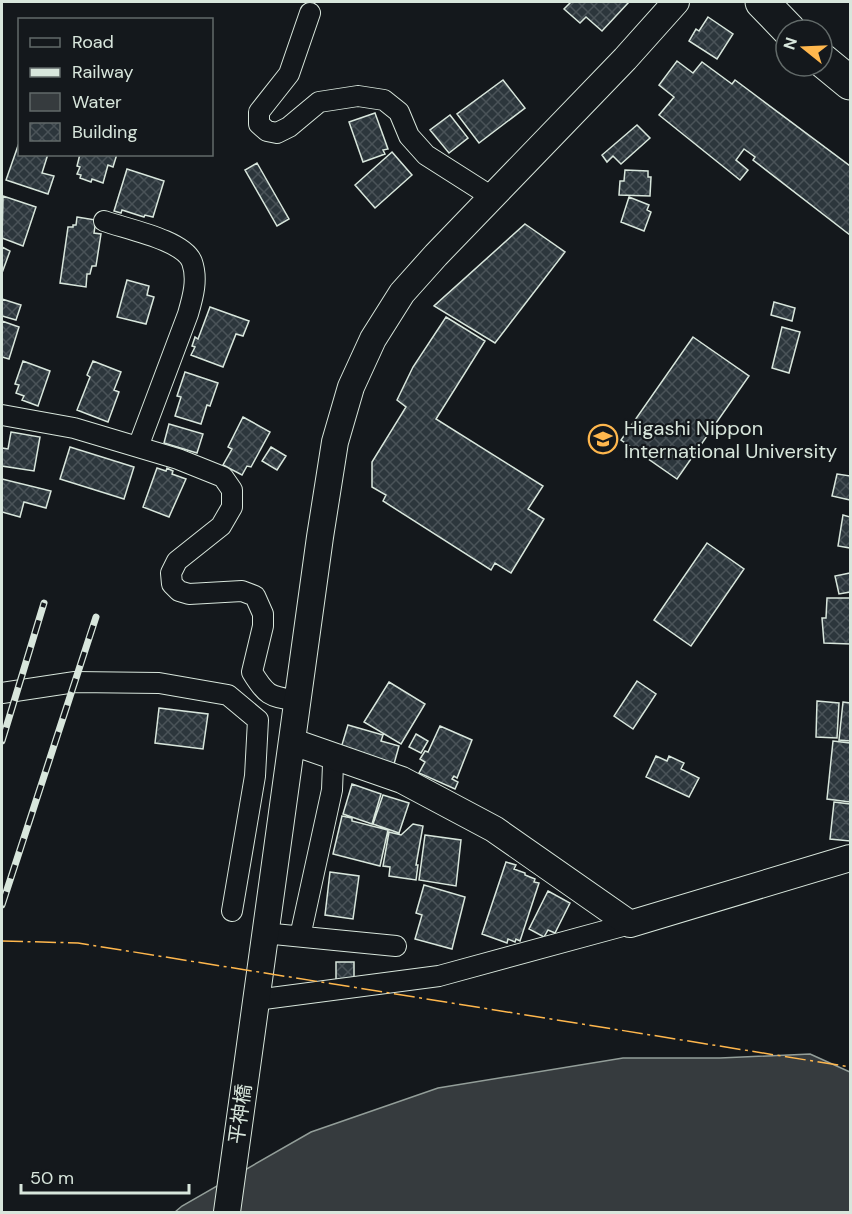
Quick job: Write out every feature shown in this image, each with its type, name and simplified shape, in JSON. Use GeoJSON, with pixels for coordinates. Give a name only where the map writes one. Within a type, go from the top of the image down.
{"type":"FeatureCollection","features":[{"type":"Feature","properties":{"kind":"highway"},"geometry":{"type":"LineString","coordinates":[[762,2],[777,18]]}},
{"type":"Feature","properties":{"kind":"highway"},"geometry":{"type":"LineString","coordinates":[[834,70],[850,83]]}},
{"type":"Feature","properties":{"kind":"street","name":"平神橋"},"geometry":{"type":"LineString","coordinates":[[226,1212],[335,442],[351,387],[373,339],[402,293],[625,59],[676,2]]}},
{"type":"Feature","properties":{"kind":"street"},"geometry":{"type":"LineString","coordinates":[[310,13],[289,74],[259,112],[259,124],[262,128],[277,133],[289,127],[319,102],[358,96],[384,100],[399,112],[409,136],[426,155],[492,196]]}},
{"type":"Feature","properties":{"kind":"street"},"geometry":{"type":"LineString","coordinates":[[104,221],[182,248],[192,261],[195,278],[189,314],[138,447]]}},
{"type":"Feature","properties":{"kind":"street"},"geometry":{"type":"LineString","coordinates":[[2,415],[74,428],[178,459],[223,477],[232,490],[232,507],[221,526],[177,561],[171,573],[172,584],[179,591],[189,594],[242,591],[255,596],[263,614],[263,626],[252,672],[270,696],[298,701]]}},
{"type":"Feature","properties":{"kind":"street"},"geometry":{"type":"LineString","coordinates":[[2,693],[75,682],[159,683],[228,695],[258,720],[255,776],[232,910]]}},
{"type":"Feature","properties":{"kind":"street"},"geometry":{"type":"LineString","coordinates":[[293,742],[402,780],[494,830],[630,924]]}},
{"type":"Feature","properties":{"kind":"street"},"geometry":{"type":"LineString","coordinates":[[294,936],[301,932],[332,790],[333,764],[330,753]]}},
{"type":"Feature","properties":{"kind":"street"},"geometry":{"type":"LineString","coordinates":[[255,776],[287,782]]}},
{"type":"Feature","properties":{"kind":"street"},"geometry":{"type":"LineString","coordinates":[[255,1007],[439,976],[630,924],[850,858]]}},
{"type":"Feature","properties":{"kind":"street"},"geometry":{"type":"LineString","coordinates":[[264,933],[396,946]]}},
{"type":"Feature","properties":{"kind":"water"},"geometry":{"type":"Polygon","coordinates":[[[810,1054],[850,1072],[850,1212],[175,1212],[311,1132],[438,1088],[623,1058],[720,1058],[810,1054]]]}},
{"type":"Feature","properties":{"kind":"building"},"geometry":{"type":"Polygon","coordinates":[[[571,2],[629,2],[602,31],[586,17],[580,23],[564,9],[571,2]]]}},
{"type":"Feature","properties":{"kind":"building"},"geometry":{"type":"Polygon","coordinates":[[[708,17],[733,34],[717,59],[689,41],[696,29],[699,31],[708,17]]]}},
{"type":"Feature","properties":{"kind":"building"},"geometry":{"type":"Polygon","coordinates":[[[677,61],[693,73],[702,62],[732,84],[735,80],[850,166],[850,235],[753,160],[755,157],[744,149],[736,160],[748,170],[740,180],[659,115],[674,97],[659,85],[677,61]]]}},
{"type":"Feature","properties":{"kind":"building"},"geometry":{"type":"Polygon","coordinates":[[[503,80],[525,108],[479,143],[457,114],[503,80]]]}},
{"type":"Feature","properties":{"kind":"building"},"geometry":{"type":"Polygon","coordinates":[[[375,113],[388,149],[383,150],[385,154],[363,162],[349,122],[375,113]]]}},
{"type":"Feature","properties":{"kind":"building"},"geometry":{"type":"Polygon","coordinates":[[[450,115],[468,138],[449,153],[430,130],[450,115]]]}},
{"type":"Feature","properties":{"kind":"building"},"geometry":{"type":"Polygon","coordinates":[[[637,125],[650,138],[621,164],[613,156],[607,162],[602,155],[637,125]]]}},
{"type":"Feature","properties":{"kind":"building"},"geometry":{"type":"Polygon","coordinates":[[[18,146],[18,156],[47,156],[42,173],[54,176],[48,194],[6,180],[18,146]]]}},
{"type":"Feature","properties":{"kind":"building"},"geometry":{"type":"Polygon","coordinates":[[[392,152],[412,175],[375,208],[355,185],[392,152]]]}},
{"type":"Feature","properties":{"kind":"building"},"geometry":{"type":"Polygon","coordinates":[[[80,156],[116,156],[113,167],[108,165],[103,183],[80,178],[81,175],[77,174],[80,167],[77,166],[80,156]]]}},
{"type":"Feature","properties":{"kind":"building"},"geometry":{"type":"Polygon","coordinates":[[[257,163],[289,219],[277,226],[245,170],[257,163]]]}},
{"type":"Feature","properties":{"kind":"building"},"geometry":{"type":"Polygon","coordinates":[[[127,169],[164,181],[153,217],[145,215],[144,217],[122,210],[121,213],[114,211],[127,169]]]}},
{"type":"Feature","properties":{"kind":"building"},"geometry":{"type":"Polygon","coordinates":[[[625,170],[648,171],[648,177],[651,177],[650,196],[619,195],[620,181],[624,181],[625,170]]]}},
{"type":"Feature","properties":{"kind":"building"},"geometry":{"type":"Polygon","coordinates":[[[3,196],[36,207],[23,246],[2,238],[3,196]]]}},
{"type":"Feature","properties":{"kind":"building"},"geometry":{"type":"Polygon","coordinates":[[[629,197],[649,205],[647,210],[651,212],[644,231],[621,222],[629,197]]]}},
{"type":"Feature","properties":{"kind":"building"},"geometry":{"type":"Polygon","coordinates":[[[77,217],[96,220],[94,233],[101,234],[96,266],[92,266],[90,274],[87,274],[86,287],[60,283],[68,227],[76,225],[77,217]]]}},
{"type":"Feature","properties":{"kind":"building"},"geometry":{"type":"Polygon","coordinates":[[[525,224],[565,252],[495,343],[434,306],[525,224]]]}},
{"type":"Feature","properties":{"kind":"building"},"geometry":{"type":"Polygon","coordinates":[[[2,247],[10,251],[2,273],[2,247]]]}},
{"type":"Feature","properties":{"kind":"building"},"geometry":{"type":"Polygon","coordinates":[[[127,280],[149,286],[147,295],[154,297],[146,324],[117,317],[127,280]]]}},
{"type":"Feature","properties":{"kind":"building"},"geometry":{"type":"Polygon","coordinates":[[[2,299],[21,305],[16,320],[2,316],[2,299]]]}},
{"type":"Feature","properties":{"kind":"building"},"geometry":{"type":"Polygon","coordinates":[[[774,302],[795,308],[792,321],[771,315],[774,302]]]}},
{"type":"Feature","properties":{"kind":"building"},"geometry":{"type":"Polygon","coordinates":[[[210,307],[249,321],[243,336],[236,334],[223,367],[191,355],[195,347],[192,346],[195,337],[198,339],[210,307]]]}},
{"type":"Feature","properties":{"kind":"building"},"geometry":{"type":"Polygon","coordinates":[[[446,317],[485,341],[436,419],[543,486],[528,509],[544,519],[511,573],[495,563],[491,570],[383,501],[386,495],[372,487],[372,462],[406,407],[397,400],[413,367],[446,317]]]}},
{"type":"Feature","properties":{"kind":"building"},"geometry":{"type":"Polygon","coordinates":[[[2,321],[19,327],[9,359],[2,357],[2,321]]]}},
{"type":"Feature","properties":{"kind":"building"},"geometry":{"type":"Polygon","coordinates":[[[782,327],[800,332],[789,373],[772,368],[782,327]]]}},
{"type":"Feature","properties":{"kind":"building"},"geometry":{"type":"Polygon","coordinates":[[[693,337],[749,376],[677,479],[621,440],[693,337]]]}},
{"type":"Feature","properties":{"kind":"building"},"geometry":{"type":"Polygon","coordinates":[[[23,361],[50,371],[38,406],[22,400],[24,396],[16,393],[19,385],[15,384],[23,361]]]}},
{"type":"Feature","properties":{"kind":"building"},"geometry":{"type":"Polygon","coordinates":[[[93,361],[121,372],[114,390],[119,392],[108,422],[77,410],[90,377],[87,375],[93,361]]]}},
{"type":"Feature","properties":{"kind":"building"},"geometry":{"type":"Polygon","coordinates":[[[185,372],[218,383],[201,424],[175,416],[181,397],[177,396],[185,372]]]}},
{"type":"Feature","properties":{"kind":"building"},"geometry":{"type":"Polygon","coordinates":[[[243,417],[270,432],[251,467],[247,466],[242,475],[223,465],[232,449],[228,447],[243,417]]]}},
{"type":"Feature","properties":{"kind":"building"},"geometry":{"type":"Polygon","coordinates":[[[169,424],[203,434],[197,453],[164,443],[169,424]]]}},
{"type":"Feature","properties":{"kind":"building"},"geometry":{"type":"Polygon","coordinates":[[[11,432],[40,437],[34,471],[2,466],[2,448],[8,449],[11,432]]]}},
{"type":"Feature","properties":{"kind":"building"},"geometry":{"type":"Polygon","coordinates":[[[70,447],[134,467],[124,499],[60,479],[70,447]]]}},
{"type":"Feature","properties":{"kind":"building"},"geometry":{"type":"Polygon","coordinates":[[[271,447],[286,456],[277,470],[262,461],[271,447]]]}},
{"type":"Feature","properties":{"kind":"building"},"geometry":{"type":"Polygon","coordinates":[[[157,468],[166,471],[167,468],[173,471],[172,474],[186,479],[169,517],[143,507],[157,468]]]}},
{"type":"Feature","properties":{"kind":"building"},"geometry":{"type":"Polygon","coordinates":[[[837,474],[850,476],[850,500],[832,496],[837,474]]]}},
{"type":"Feature","properties":{"kind":"building"},"geometry":{"type":"Polygon","coordinates":[[[2,479],[51,491],[46,508],[24,502],[20,517],[2,512],[2,479]]]}},
{"type":"Feature","properties":{"kind":"building"},"geometry":{"type":"Polygon","coordinates":[[[843,515],[850,517],[850,548],[838,546],[843,515]]]}},
{"type":"Feature","properties":{"kind":"building"},"geometry":{"type":"Polygon","coordinates":[[[707,543],[744,569],[691,646],[654,620],[707,543]]]}},
{"type":"Feature","properties":{"kind":"building"},"geometry":{"type":"Polygon","coordinates":[[[850,573],[850,592],[839,594],[835,576],[850,573]]]}},
{"type":"Feature","properties":{"kind":"building"},"geometry":{"type":"Polygon","coordinates":[[[827,598],[850,598],[850,644],[824,643],[822,618],[826,618],[827,598]]]}},
{"type":"Feature","properties":{"kind":"building"},"geometry":{"type":"Polygon","coordinates":[[[637,681],[656,694],[633,729],[614,716],[637,681]]]}},
{"type":"Feature","properties":{"kind":"building"},"geometry":{"type":"Polygon","coordinates":[[[389,682],[425,704],[401,744],[364,722],[389,682]]]}},
{"type":"Feature","properties":{"kind":"building"},"geometry":{"type":"Polygon","coordinates":[[[817,701],[839,703],[837,738],[816,737],[817,701]]]}},
{"type":"Feature","properties":{"kind":"building"},"geometry":{"type":"Polygon","coordinates":[[[843,702],[850,703],[850,741],[839,740],[843,702]]]}},
{"type":"Feature","properties":{"kind":"building"},"geometry":{"type":"Polygon","coordinates":[[[159,708],[208,714],[203,749],[155,743],[159,708]]]}},
{"type":"Feature","properties":{"kind":"building"},"geometry":{"type":"Polygon","coordinates":[[[348,725],[383,735],[381,741],[399,746],[394,764],[341,748],[348,725]]]}},
{"type":"Feature","properties":{"kind":"building"},"geometry":{"type":"Polygon","coordinates":[[[440,726],[472,740],[457,778],[454,776],[452,779],[458,782],[455,789],[419,773],[425,762],[420,759],[425,751],[428,752],[440,726]]]}},
{"type":"Feature","properties":{"kind":"building"},"geometry":{"type":"Polygon","coordinates":[[[416,734],[428,741],[421,753],[409,747],[416,734]]]}},
{"type":"Feature","properties":{"kind":"building"},"geometry":{"type":"Polygon","coordinates":[[[833,741],[850,743],[850,802],[827,799],[833,741]]]}},
{"type":"Feature","properties":{"kind":"building"},"geometry":{"type":"Polygon","coordinates":[[[656,756],[667,761],[669,756],[684,763],[681,769],[699,778],[689,797],[646,777],[656,756]]]}},
{"type":"Feature","properties":{"kind":"building"},"geometry":{"type":"Polygon","coordinates":[[[352,784],[381,794],[372,824],[343,814],[352,784]]]}},
{"type":"Feature","properties":{"kind":"building"},"geometry":{"type":"Polygon","coordinates":[[[383,795],[409,803],[399,833],[373,824],[383,795]]]}},
{"type":"Feature","properties":{"kind":"building"},"geometry":{"type":"Polygon","coordinates":[[[834,802],[850,804],[850,841],[830,839],[834,802]]]}},
{"type":"Feature","properties":{"kind":"building"},"geometry":{"type":"Polygon","coordinates":[[[342,816],[352,818],[352,821],[388,830],[380,866],[333,854],[342,816]]]}},
{"type":"Feature","properties":{"kind":"building"},"geometry":{"type":"Polygon","coordinates":[[[413,824],[423,826],[416,865],[418,865],[416,880],[389,876],[390,867],[383,866],[389,832],[401,835],[413,824]]]}},
{"type":"Feature","properties":{"kind":"building"},"geometry":{"type":"Polygon","coordinates":[[[425,835],[461,840],[456,886],[419,880],[425,835]]]}},
{"type":"Feature","properties":{"kind":"building"},"geometry":{"type":"Polygon","coordinates":[[[506,862],[516,865],[514,869],[525,873],[535,879],[534,882],[539,883],[520,941],[516,939],[515,942],[508,939],[507,943],[482,934],[506,862]]]}},
{"type":"Feature","properties":{"kind":"building"},"geometry":{"type":"Polygon","coordinates":[[[330,872],[359,876],[353,919],[325,915],[330,872]]]}},
{"type":"Feature","properties":{"kind":"building"},"geometry":{"type":"Polygon","coordinates":[[[424,885],[465,897],[452,949],[415,939],[422,915],[416,913],[424,885]]]}},
{"type":"Feature","properties":{"kind":"building"},"geometry":{"type":"Polygon","coordinates":[[[548,891],[570,903],[555,933],[548,930],[544,937],[529,929],[548,891]]]}},
{"type":"Feature","properties":{"kind":"building"},"geometry":{"type":"Polygon","coordinates":[[[336,962],[354,962],[354,981],[336,981],[336,962]]]}},
{"type":"Feature","properties":{"kind":"railway"},"geometry":{"type":"LineString","coordinates":[[2,741],[44,603]]}},
{"type":"Feature","properties":{"kind":"railway"},"geometry":{"type":"LineString","coordinates":[[2,905],[96,617]]}},
{"type":"Feature","properties":{"kind":"power"},"geometry":{"type":"LineString","coordinates":[[2,941],[78,943],[850,1067]]}},
{"type":"Feature","properties":{"kind":"place","name":"Higashi Nippon International University"},"geometry":{"type":"Point","coordinates":[603,439]}}]}
